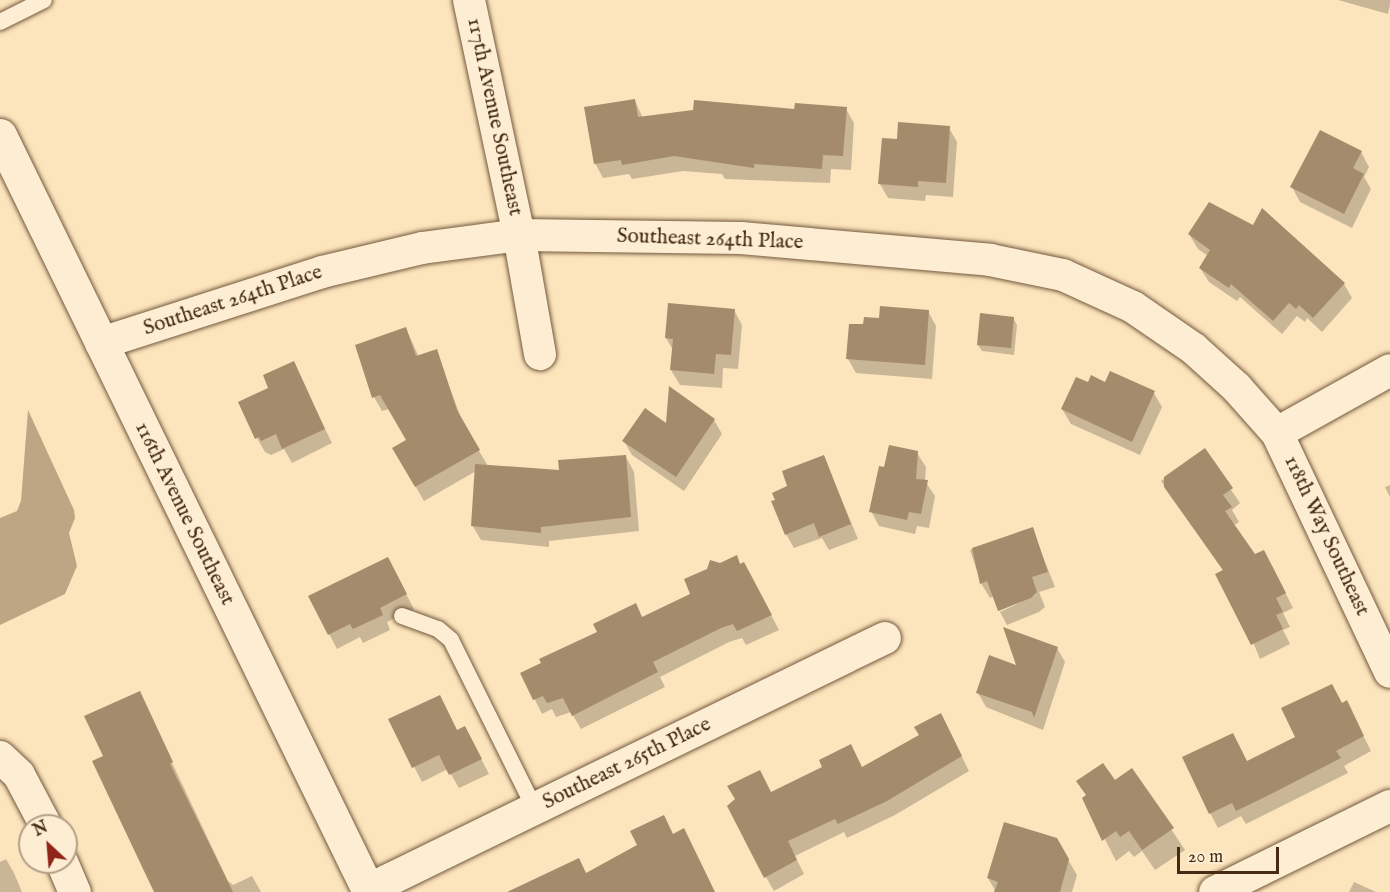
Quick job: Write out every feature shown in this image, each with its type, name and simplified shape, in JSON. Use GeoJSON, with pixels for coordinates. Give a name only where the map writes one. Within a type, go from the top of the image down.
{"type":"FeatureCollection","features":[{"type":"Feature","properties":{"kind":"main road","name":"116th Avenue Southeast"},"geometry":{"type":"LineString","coordinates":[[0,135],[368,891]]}},
{"type":"Feature","properties":{"kind":"street","name":"117th Avenue Southeast"},"geometry":{"type":"LineString","coordinates":[[469,0],[519,235],[540,354]]}},
{"type":"Feature","properties":{"kind":"street","name":"Southeast 264th Place"},"geometry":{"type":"LineString","coordinates":[[101,343],[322,272],[422,248],[519,235],[741,238],[990,260],[1063,276],[1133,307],[1194,349],[1237,388],[1277,433]]}},
{"type":"Feature","properties":{"kind":"street"},"geometry":{"type":"LineString","coordinates":[[1277,433],[1390,370]]}},
{"type":"Feature","properties":{"kind":"street","name":"118th Way Southeast"},"geometry":{"type":"LineString","coordinates":[[1277,433],[1390,672]]}},
{"type":"Feature","properties":{"kind":"street","name":"Southeast 265th Place"},"geometry":{"type":"LineString","coordinates":[[368,891],[885,638]]}},
{"type":"Feature","properties":{"kind":"street"},"geometry":{"type":"LineString","coordinates":[[0,757],[19,775],[40,814]]}},
{"type":"Feature","properties":{"kind":"street"},"geometry":{"type":"LineString","coordinates":[[1215,892],[1390,806]]}},
{"type":"Feature","properties":{"kind":"street"},"geometry":{"type":"LineString","coordinates":[[67,874],[75,892]]}},
{"type":"Feature","properties":{"kind":"lane"},"geometry":{"type":"LineString","coordinates":[[0,22],[44,0]]}},
{"type":"Feature","properties":{"kind":"lane"},"geometry":{"type":"LineString","coordinates":[[402,616],[438,629],[451,640],[535,809]]}},
{"type":"Feature","properties":{"kind":"shaded area"},"geometry":{"type":"Polygon","coordinates":[[[28,410],[74,510],[75,518],[69,533],[77,566],[65,594],[0,625],[0,518],[17,511],[21,501],[28,410]]]}},
{"type":"Feature","properties":{"kind":"building"},"geometry":{"type":"Polygon","coordinates":[[[635,99],[638,117],[693,110],[694,100],[794,109],[795,103],[847,107],[843,156],[823,155],[822,169],[754,164],[754,168],[674,156],[622,165],[621,160],[594,164],[584,107],[635,99]]]}},
{"type":"Feature","properties":{"kind":"building"},"geometry":{"type":"Polygon","coordinates":[[[898,122],[950,126],[946,183],[918,181],[918,187],[878,184],[882,138],[897,139],[898,122]]]}},
{"type":"Feature","properties":{"kind":"building"},"geometry":{"type":"Polygon","coordinates":[[[1320,130],[1362,151],[1353,168],[1364,174],[1344,214],[1290,187],[1320,130]]]}},
{"type":"Feature","properties":{"kind":"building"},"geometry":{"type":"Polygon","coordinates":[[[1209,202],[1253,225],[1262,208],[1345,283],[1313,318],[1299,305],[1296,309],[1289,303],[1273,321],[1231,284],[1229,288],[1199,268],[1210,250],[1188,234],[1209,202]]]}},
{"type":"Feature","properties":{"kind":"building"},"geometry":{"type":"Polygon","coordinates":[[[668,303],[735,309],[731,355],[716,354],[714,374],[670,370],[673,339],[665,338],[668,303]]]}},
{"type":"Feature","properties":{"kind":"building"},"geometry":{"type":"Polygon","coordinates":[[[880,306],[929,310],[925,365],[846,359],[849,324],[863,324],[864,317],[879,318],[880,306]]]}},
{"type":"Feature","properties":{"kind":"building"},"geometry":{"type":"Polygon","coordinates":[[[980,313],[1014,317],[1011,348],[977,345],[980,313]]]}},
{"type":"Feature","properties":{"kind":"building"},"geometry":{"type":"Polygon","coordinates":[[[406,327],[416,356],[437,349],[457,410],[480,450],[415,487],[392,448],[406,440],[380,395],[372,398],[355,345],[406,327]]]}},
{"type":"Feature","properties":{"kind":"building"},"geometry":{"type":"Polygon","coordinates":[[[294,361],[325,429],[282,449],[276,434],[261,441],[259,437],[255,439],[238,402],[268,388],[263,375],[294,361]]]}},
{"type":"Feature","properties":{"kind":"building"},"geometry":{"type":"Polygon","coordinates":[[[1110,371],[1155,391],[1132,442],[1061,409],[1076,377],[1088,382],[1091,375],[1105,382],[1110,371]]]}},
{"type":"Feature","properties":{"kind":"building"},"geometry":{"type":"Polygon","coordinates":[[[669,386],[715,419],[676,477],[622,441],[645,408],[666,423],[669,386]]]}},
{"type":"Feature","properties":{"kind":"building"},"geometry":{"type":"Polygon","coordinates":[[[889,445],[918,451],[916,479],[928,480],[921,514],[909,512],[907,520],[869,512],[879,466],[884,467],[889,445]]]}},
{"type":"Feature","properties":{"kind":"building"},"geometry":{"type":"Polygon","coordinates":[[[1205,448],[1233,488],[1223,495],[1232,507],[1225,511],[1255,554],[1264,550],[1286,593],[1276,598],[1283,612],[1276,615],[1283,629],[1251,645],[1215,574],[1223,570],[1164,487],[1164,477],[1205,448]]]}},
{"type":"Feature","properties":{"kind":"building"},"geometry":{"type":"Polygon","coordinates":[[[626,455],[631,517],[541,527],[541,533],[471,526],[475,464],[559,470],[558,460],[626,455]]]}},
{"type":"Feature","properties":{"kind":"building"},"geometry":{"type":"Polygon","coordinates":[[[824,455],[851,524],[819,537],[814,523],[785,535],[771,501],[775,500],[772,493],[787,486],[782,471],[824,455]]]}},
{"type":"Feature","properties":{"kind":"building"},"geometry":{"type":"Polygon","coordinates":[[[1033,527],[1048,572],[1032,577],[1037,592],[1031,598],[998,611],[987,581],[980,584],[972,548],[1033,527]]]}},
{"type":"Feature","properties":{"kind":"building"},"geometry":{"type":"Polygon","coordinates":[[[737,555],[740,564],[744,562],[772,615],[737,631],[733,624],[721,628],[653,662],[658,672],[572,716],[563,698],[547,703],[543,696],[533,700],[520,673],[541,663],[539,659],[597,632],[593,624],[636,603],[642,617],[690,594],[684,579],[707,569],[710,560],[720,563],[737,555]]]}},
{"type":"Feature","properties":{"kind":"building"},"geometry":{"type":"Polygon","coordinates":[[[388,557],[407,594],[380,608],[383,615],[353,629],[350,624],[328,635],[308,596],[388,557]]]}},
{"type":"Feature","properties":{"kind":"building"},"geometry":{"type":"Polygon","coordinates":[[[1003,627],[1058,647],[1034,718],[1032,712],[976,693],[989,655],[1016,665],[1003,627]]]}},
{"type":"Feature","properties":{"kind":"building"},"geometry":{"type":"Polygon","coordinates":[[[1332,684],[1342,703],[1347,700],[1364,736],[1336,751],[1341,758],[1265,797],[1236,811],[1232,803],[1209,814],[1182,757],[1233,733],[1247,761],[1295,737],[1281,708],[1332,684]]]}},
{"type":"Feature","properties":{"kind":"building"},"geometry":{"type":"Polygon","coordinates":[[[140,691],[173,762],[170,764],[233,892],[154,892],[92,761],[103,756],[84,716],[140,691]]]}},
{"type":"Feature","properties":{"kind":"building"},"geometry":{"type":"Polygon","coordinates":[[[440,695],[457,730],[465,726],[482,759],[449,775],[439,755],[412,768],[388,719],[440,695]]]}},
{"type":"Feature","properties":{"kind":"building"},"geometry":{"type":"Polygon","coordinates":[[[941,713],[962,756],[887,801],[838,824],[835,819],[788,841],[797,860],[764,878],[727,806],[735,799],[727,786],[760,770],[771,792],[822,767],[819,760],[851,744],[862,767],[919,735],[914,727],[941,713]]]}},
{"type":"Feature","properties":{"kind":"building"},"geometry":{"type":"Polygon","coordinates":[[[1103,763],[1115,780],[1132,768],[1174,828],[1142,850],[1129,831],[1120,837],[1116,831],[1102,841],[1082,798],[1086,795],[1076,781],[1103,763]]]}},
{"type":"Feature","properties":{"kind":"building"},"geometry":{"type":"Polygon","coordinates":[[[664,815],[673,834],[684,828],[715,892],[507,892],[579,858],[586,873],[637,845],[630,831],[664,815]]]}},
{"type":"Feature","properties":{"kind":"building"},"geometry":{"type":"Polygon","coordinates":[[[1004,822],[1057,838],[1069,859],[1060,892],[994,892],[998,882],[987,878],[1004,822]]]}}]}
